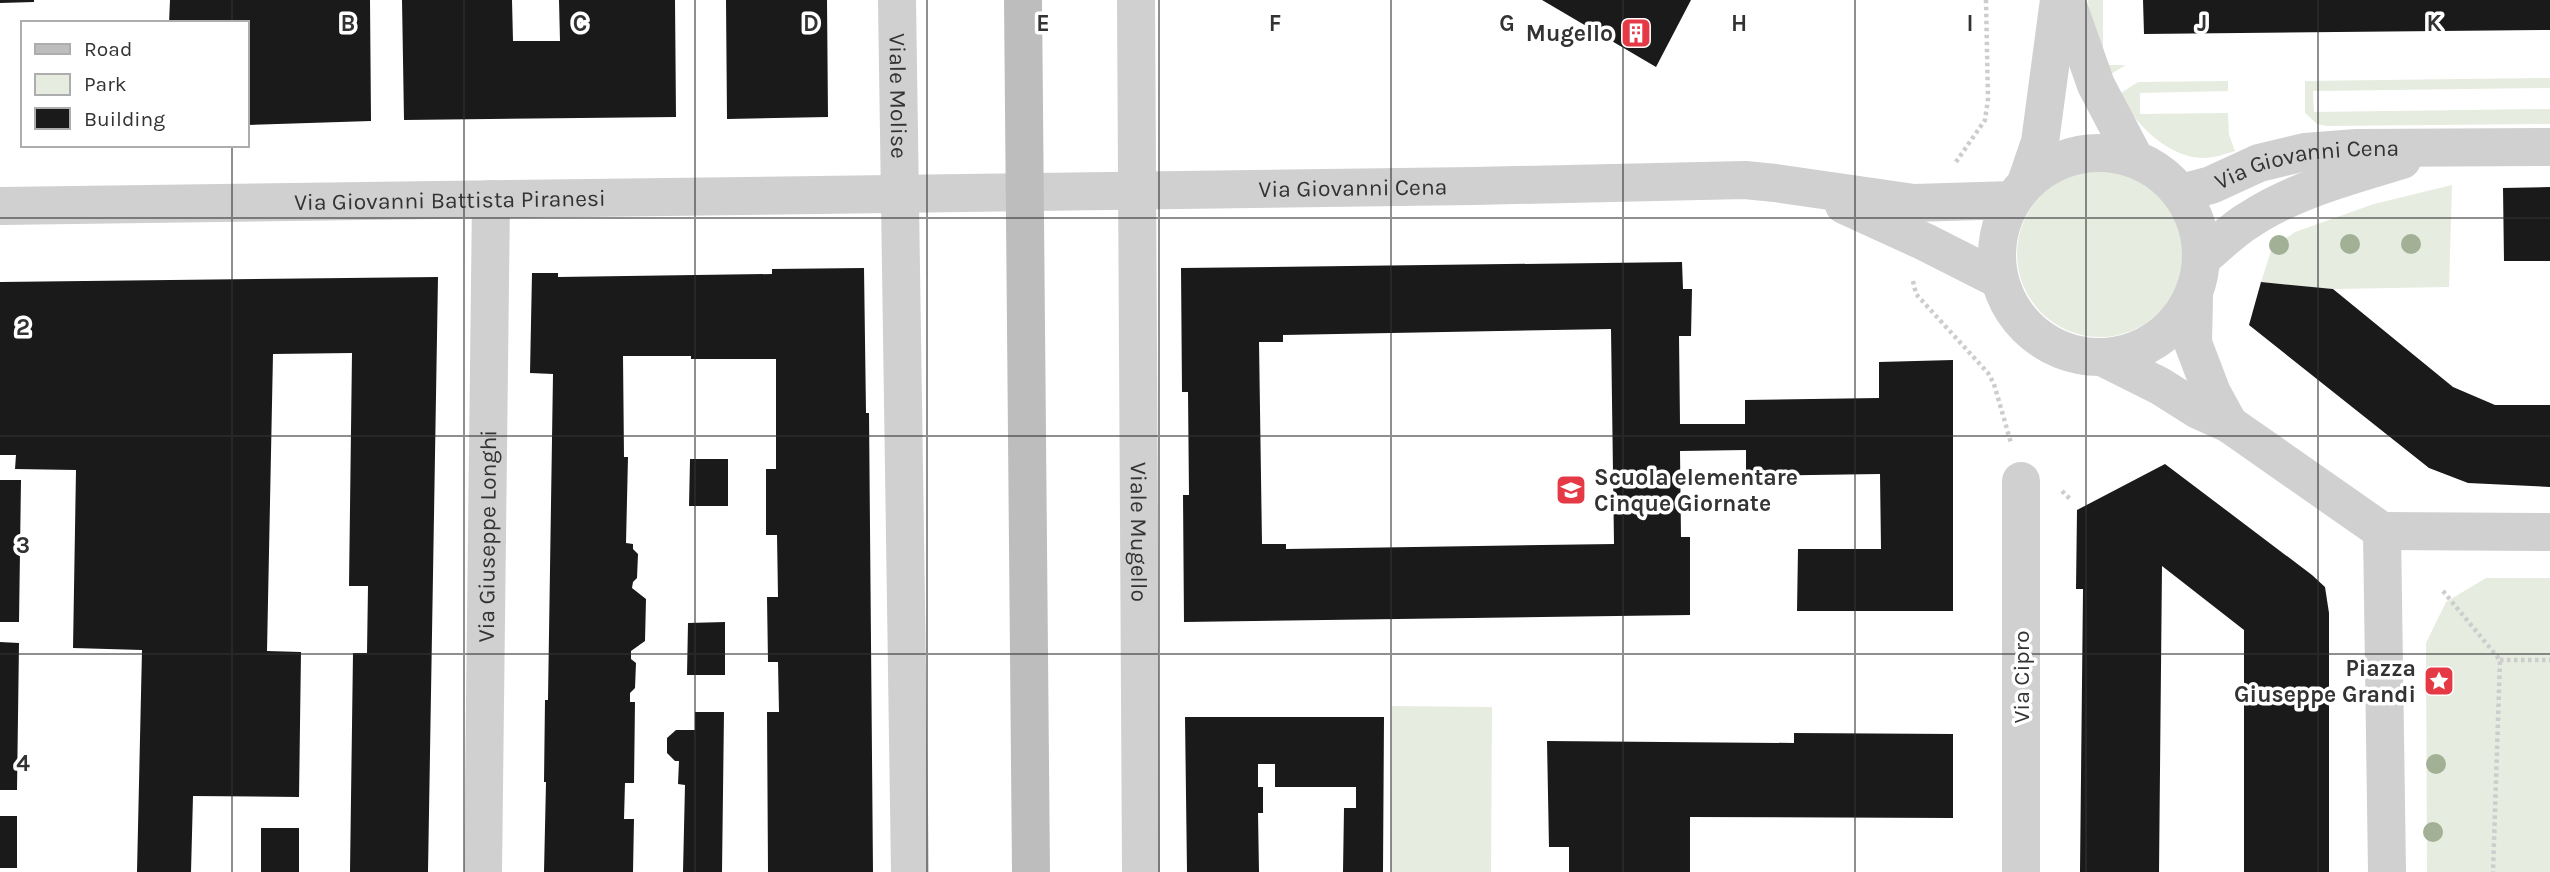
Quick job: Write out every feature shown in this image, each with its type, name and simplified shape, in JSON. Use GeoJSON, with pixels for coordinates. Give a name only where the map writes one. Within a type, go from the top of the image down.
{"type":"FeatureCollection","features":[{"type":"Feature","properties":{"kind":"main road"},"geometry":{"type":"LineString","coordinates":[[1023,0],[1031,872]]}},
{"type":"Feature","properties":{"kind":"street","name":"Viale Molise"},"geometry":{"type":"LineString","coordinates":[[897,0],[900,194]]}},
{"type":"Feature","properties":{"kind":"street"},"geometry":{"type":"LineString","coordinates":[[1136,0],[1137,190]]}},
{"type":"Feature","properties":{"kind":"street"},"geometry":{"type":"LineString","coordinates":[[2020,190],[2040,142],[2059,0]]}},
{"type":"Feature","properties":{"kind":"street"},"geometry":{"type":"LineString","coordinates":[[2066,0],[2096,85],[2136,159]]}},
{"type":"Feature","properties":{"kind":"street","name":"Via Giovanni Cena"},"geometry":{"type":"LineString","coordinates":[[2181,193],[2211,185],[2259,163],[2305,152],[2357,148],[2550,147]]}},
{"type":"Feature","properties":{"kind":"street","name":"Via Giovanni Cena"},"geometry":{"type":"LineString","coordinates":[[2202,258],[2248,220],[2277,205],[2322,185],[2438,149]]}},
{"type":"Feature","properties":{"kind":"street","name":"Via Giovanni Cena"},"geometry":{"type":"LineString","coordinates":[[2085,154],[2109,154],[2136,159],[2158,171],[2181,193],[2196,221],[2202,258],[2194,296],[2173,327],[2152,343],[2124,355],[2104,358],[2079,355],[2043,341],[2016,315],[2000,280],[1997,268],[1998,236],[2006,211],[2020,190],[2061,160],[2085,154]]}},
{"type":"Feature","properties":{"kind":"street","name":"Via Giovanni Cena"},"geometry":{"type":"LineString","coordinates":[[900,194],[1745,180],[1914,203],[2020,190]]}},
{"type":"Feature","properties":{"kind":"street","name":"Via Giovanni Cena"},"geometry":{"type":"LineString","coordinates":[[1804,188],[1905,232],[2000,280]]}},
{"type":"Feature","properties":{"kind":"street","name":"Viale Mugello"},"geometry":{"type":"LineString","coordinates":[[1137,190],[1141,872]]}},
{"type":"Feature","properties":{"kind":"street","name":"Via Giovanni Battista Piranesi"},"geometry":{"type":"LineString","coordinates":[[0,206],[900,194]]}},
{"type":"Feature","properties":{"kind":"street"},"geometry":{"type":"LineString","coordinates":[[900,194],[910,872]]}},
{"type":"Feature","properties":{"kind":"street","name":"Via Giuseppe Longhi"},"geometry":{"type":"LineString","coordinates":[[483,872],[491,199]]}},
{"type":"Feature","properties":{"kind":"street"},"geometry":{"type":"LineString","coordinates":[[2194,296],[2193,343],[2212,393],[2229,424]]}},
{"type":"Feature","properties":{"kind":"street"},"geometry":{"type":"LineString","coordinates":[[2104,358],[2229,424],[2382,531],[2550,532]]}},
{"type":"Feature","properties":{"kind":"street","name":"Via Cipro"},"geometry":{"type":"LineString","coordinates":[[2021,481],[2021,872]]}},
{"type":"Feature","properties":{"kind":"street"},"geometry":{"type":"LineString","coordinates":[[2382,531],[2387,872]]}},
{"type":"Feature","properties":{"kind":"path"},"geometry":{"type":"LineString","coordinates":[[1951,169],[1985,120],[1988,99],[1986,0]]}},
{"type":"Feature","properties":{"kind":"path"},"geometry":{"type":"LineString","coordinates":[[1915,274],[1913,281],[1916,294],[1975,358],[1994,384],[2021,481]]}},
{"type":"Feature","properties":{"kind":"path"},"geometry":{"type":"LineString","coordinates":[[2443,592],[2500,660],[2493,872]]}},
{"type":"Feature","properties":{"kind":"path"},"geometry":{"type":"LineString","coordinates":[[2500,660],[2550,660]]}},
{"type":"Feature","properties":{"kind":"green space"},"geometry":{"type":"Polygon","coordinates":[[[2088,0],[2103,0],[2103,65],[2126,65],[2106,77],[2090,34],[2088,0]]]}},
{"type":"Feature","properties":{"kind":"green space"},"geometry":{"type":"Polygon","coordinates":[[[2550,78],[2550,88],[2313,91],[2314,112],[2550,109],[2550,124],[2327,126],[2317,124],[2305,113],[2305,81],[2550,78]]]}},
{"type":"Feature","properties":{"kind":"green space"},"geometry":{"type":"Polygon","coordinates":[[[2228,81],[2228,91],[2140,93],[2140,114],[2228,113],[2229,135],[2235,151],[2211,157],[2189,156],[2177,152],[2153,137],[2118,95],[2138,82],[2228,81]]]}},
{"type":"Feature","properties":{"kind":"green space"},"geometry":{"type":"Polygon","coordinates":[[[2100,171],[2132,177],[2159,195],[2177,222],[2183,254],[2177,286],[2159,313],[2132,331],[2100,337],[2068,331],[2041,313],[2023,286],[2017,254],[2023,222],[2041,195],[2068,177],[2100,171]]]}},
{"type":"Feature","properties":{"kind":"green space"},"geometry":{"type":"Polygon","coordinates":[[[2452,185],[2449,287],[2333,289],[2261,282],[2272,248],[2295,232],[2374,204],[2452,185]]]}},
{"type":"Feature","properties":{"kind":"green space"},"geometry":{"type":"Polygon","coordinates":[[[2486,578],[2550,578],[2550,872],[2427,872],[2426,643],[2446,602],[2486,578]]]}},
{"type":"Feature","properties":{"kind":"green space"},"geometry":{"type":"Polygon","coordinates":[[[1392,706],[1492,707],[1491,872],[1391,872],[1392,706]]]}},
{"type":"Feature","properties":{"kind":"building"},"geometry":{"type":"Polygon","coordinates":[[[0,0],[34,0],[34,2],[0,3],[0,0]]]}},
{"type":"Feature","properties":{"kind":"building"},"geometry":{"type":"Polygon","coordinates":[[[170,0],[370,0],[371,121],[248,125],[248,21],[169,21],[170,0]]]}},
{"type":"Feature","properties":{"kind":"building"},"geometry":{"type":"Polygon","coordinates":[[[402,0],[512,0],[513,41],[560,41],[559,0],[675,0],[676,117],[404,120],[402,0]]]}},
{"type":"Feature","properties":{"kind":"building"},"geometry":{"type":"Polygon","coordinates":[[[726,0],[827,0],[828,117],[727,119],[726,0]]]}},
{"type":"Feature","properties":{"kind":"building","name":"Mugello"},"geometry":{"type":"Polygon","coordinates":[[[1542,0],[1691,0],[1656,67],[1542,0]]]}},
{"type":"Feature","properties":{"kind":"building"},"geometry":{"type":"Polygon","coordinates":[[[2143,0],[2550,0],[2550,30],[2144,34],[2143,0]]]}},
{"type":"Feature","properties":{"kind":"building"},"geometry":{"type":"Polygon","coordinates":[[[2550,187],[2550,261],[2504,261],[2503,188],[2550,187]]]}},
{"type":"Feature","properties":{"kind":"building"},"geometry":{"type":"Polygon","coordinates":[[[1682,262],[1683,289],[1692,289],[1691,336],[1679,336],[1680,424],[1745,424],[1745,400],[1879,398],[1879,362],[1953,360],[1953,611],[1797,611],[1798,549],[1881,549],[1880,474],[1746,476],[1746,450],[1680,451],[1681,537],[1690,537],[1690,615],[1184,622],[1183,495],[1189,495],[1188,392],[1182,392],[1181,268],[1682,262]],[[1611,329],[1283,335],[1283,342],[1259,342],[1262,544],[1286,544],[1286,549],[1614,544],[1611,329]]]}},
{"type":"Feature","properties":{"kind":"building"},"geometry":{"type":"Polygon","coordinates":[[[864,268],[866,413],[869,413],[873,872],[768,872],[767,712],[779,712],[778,662],[768,662],[767,597],[778,597],[777,535],[766,535],[766,469],[776,469],[776,359],[623,356],[624,457],[628,457],[626,543],[633,544],[633,549],[638,554],[637,578],[632,588],[646,599],[645,641],[631,651],[631,659],[636,663],[635,688],[630,693],[630,702],[635,702],[634,783],[625,783],[624,819],[634,819],[633,872],[544,872],[545,700],[548,700],[553,374],[530,373],[532,273],[558,273],[558,277],[772,274],[772,269],[864,268]]]}},
{"type":"Feature","properties":{"kind":"building"},"geometry":{"type":"Polygon","coordinates":[[[438,277],[428,872],[350,872],[353,653],[367,653],[368,586],[349,586],[352,353],[273,354],[267,651],[301,652],[299,797],[193,796],[191,872],[137,872],[142,650],[73,648],[76,470],[15,469],[16,455],[0,455],[0,282],[438,277]]]}},
{"type":"Feature","properties":{"kind":"building"},"geometry":{"type":"Polygon","coordinates":[[[2261,282],[2333,289],[2453,387],[2495,405],[2550,405],[2550,487],[2468,483],[2429,468],[2249,325],[2261,282]]]}},
{"type":"Feature","properties":{"kind":"building"},"geometry":{"type":"Polygon","coordinates":[[[690,459],[728,459],[728,506],[689,506],[690,459]]]}},
{"type":"Feature","properties":{"kind":"building"},"geometry":{"type":"Polygon","coordinates":[[[2165,464],[2325,587],[2329,613],[2329,872],[2244,872],[2244,630],[2162,566],[2159,872],[2080,872],[2083,589],[2076,589],[2077,510],[2165,464]]]}},
{"type":"Feature","properties":{"kind":"building"},"geometry":{"type":"Polygon","coordinates":[[[0,480],[21,480],[19,622],[0,622],[0,480]]]}},
{"type":"Feature","properties":{"kind":"building"},"geometry":{"type":"Polygon","coordinates":[[[725,622],[725,675],[687,675],[688,623],[725,622]]]}},
{"type":"Feature","properties":{"kind":"building"},"geometry":{"type":"Polygon","coordinates":[[[0,642],[19,643],[17,790],[0,790],[0,642]]]}},
{"type":"Feature","properties":{"kind":"building"},"geometry":{"type":"Polygon","coordinates":[[[695,712],[724,712],[722,872],[683,872],[685,785],[678,784],[679,761],[675,761],[667,753],[667,738],[676,730],[695,730],[695,712]]]}},
{"type":"Feature","properties":{"kind":"building"},"geometry":{"type":"Polygon","coordinates":[[[1185,717],[1384,717],[1383,872],[1343,872],[1344,808],[1356,808],[1356,787],[1275,787],[1275,764],[1258,764],[1258,787],[1263,787],[1263,813],[1258,813],[1259,872],[1187,872],[1185,717]]]}},
{"type":"Feature","properties":{"kind":"building"},"geometry":{"type":"Polygon","coordinates":[[[1794,733],[1953,734],[1953,818],[1690,817],[1690,872],[1569,872],[1569,847],[1549,847],[1547,741],[1794,743],[1794,733]]]}},
{"type":"Feature","properties":{"kind":"building"},"geometry":{"type":"Polygon","coordinates":[[[0,816],[17,816],[17,868],[0,868],[0,816]]]}},
{"type":"Feature","properties":{"kind":"building"},"geometry":{"type":"Polygon","coordinates":[[[261,828],[299,828],[299,872],[261,872],[261,828]]]}},
{"type":"Feature","properties":{"kind":"place","name":"Mugello"},"geometry":{"type":"Point","coordinates":[1636,33]}},
{"type":"Feature","properties":{"kind":"place","name":"Scuola elementare Cinque Giornate"},"geometry":{"type":"Point","coordinates":[1571,490]}},
{"type":"Feature","properties":{"kind":"place","name":"Piazza Giuseppe Grandi"},"geometry":{"type":"Point","coordinates":[2439,681]}}]}
